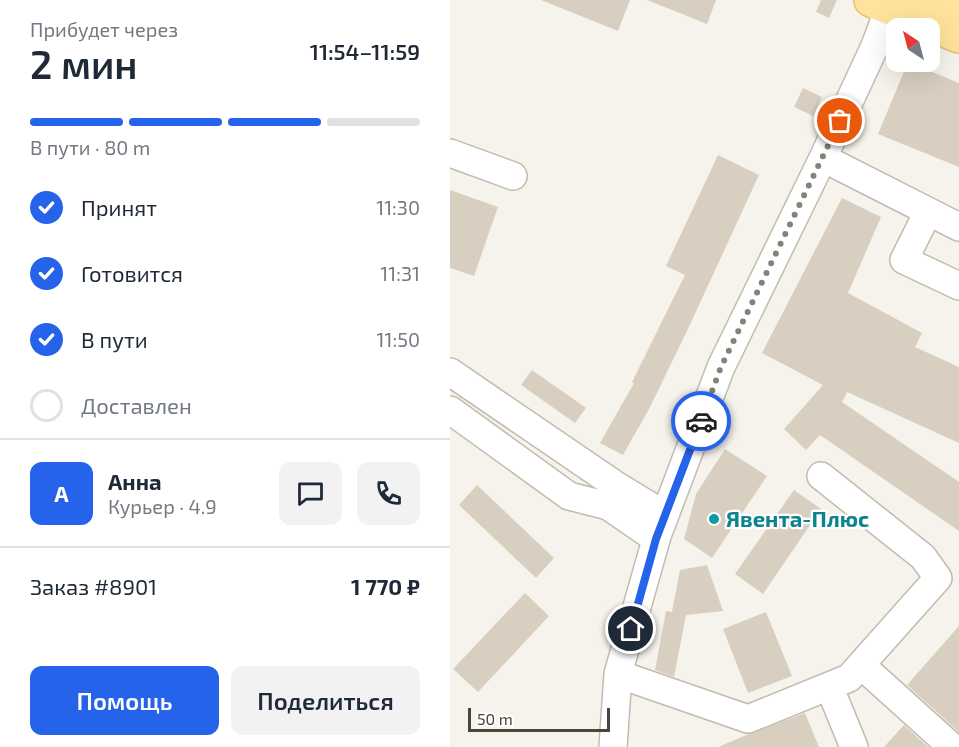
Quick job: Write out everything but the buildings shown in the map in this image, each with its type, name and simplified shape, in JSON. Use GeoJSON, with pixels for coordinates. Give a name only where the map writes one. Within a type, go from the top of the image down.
{"type":"FeatureCollection","features":[{"type":"Feature","properties":{"kind":"main road"},"geometry":{"type":"LineString","coordinates":[[884,3],[959,36]]}},
{"type":"Feature","properties":{"kind":"street"},"geometry":{"type":"LineString","coordinates":[[613,747],[618,674],[661,527],[721,367],[823,159],[874,46],[884,3]]}},
{"type":"Feature","properties":{"kind":"street"},"geometry":{"type":"LineString","coordinates":[[450,153],[513,176]]}},
{"type":"Feature","properties":{"kind":"street"},"geometry":{"type":"LineString","coordinates":[[823,159],[959,227]]}},
{"type":"Feature","properties":{"kind":"street"},"geometry":{"type":"LineString","coordinates":[[928,212],[904,260],[959,286]]}},
{"type":"Feature","properties":{"kind":"street"},"geometry":{"type":"LineString","coordinates":[[450,372],[614,484],[661,527]]}},
{"type":"Feature","properties":{"kind":"street"},"geometry":{"type":"LineString","coordinates":[[450,410],[569,496],[608,506],[661,527]]}},
{"type":"Feature","properties":{"kind":"street"},"geometry":{"type":"LineString","coordinates":[[618,674],[748,719],[849,678],[948,580],[923,556],[822,476]]}},
{"type":"Feature","properties":{"kind":"street"},"geometry":{"type":"LineString","coordinates":[[861,665],[952,747]]}},
{"type":"Feature","properties":{"kind":"street"},"geometry":{"type":"LineString","coordinates":[[829,686],[854,747]]}},
{"type":"Feature","properties":{"kind":"way so far"},"geometry":{"type":"LineString","coordinates":[[701,421],[721,367],[840,121]]}},
{"type":"Feature","properties":{"kind":"place","name":"Явента-Плюс"},"geometry":{"type":"Point","coordinates":[714,519]}},
{"type":"Feature","properties":{"kind":"route"},"geometry":{"type":"LineString","coordinates":[[631,629],[656,539],[701,421]]}}]}
